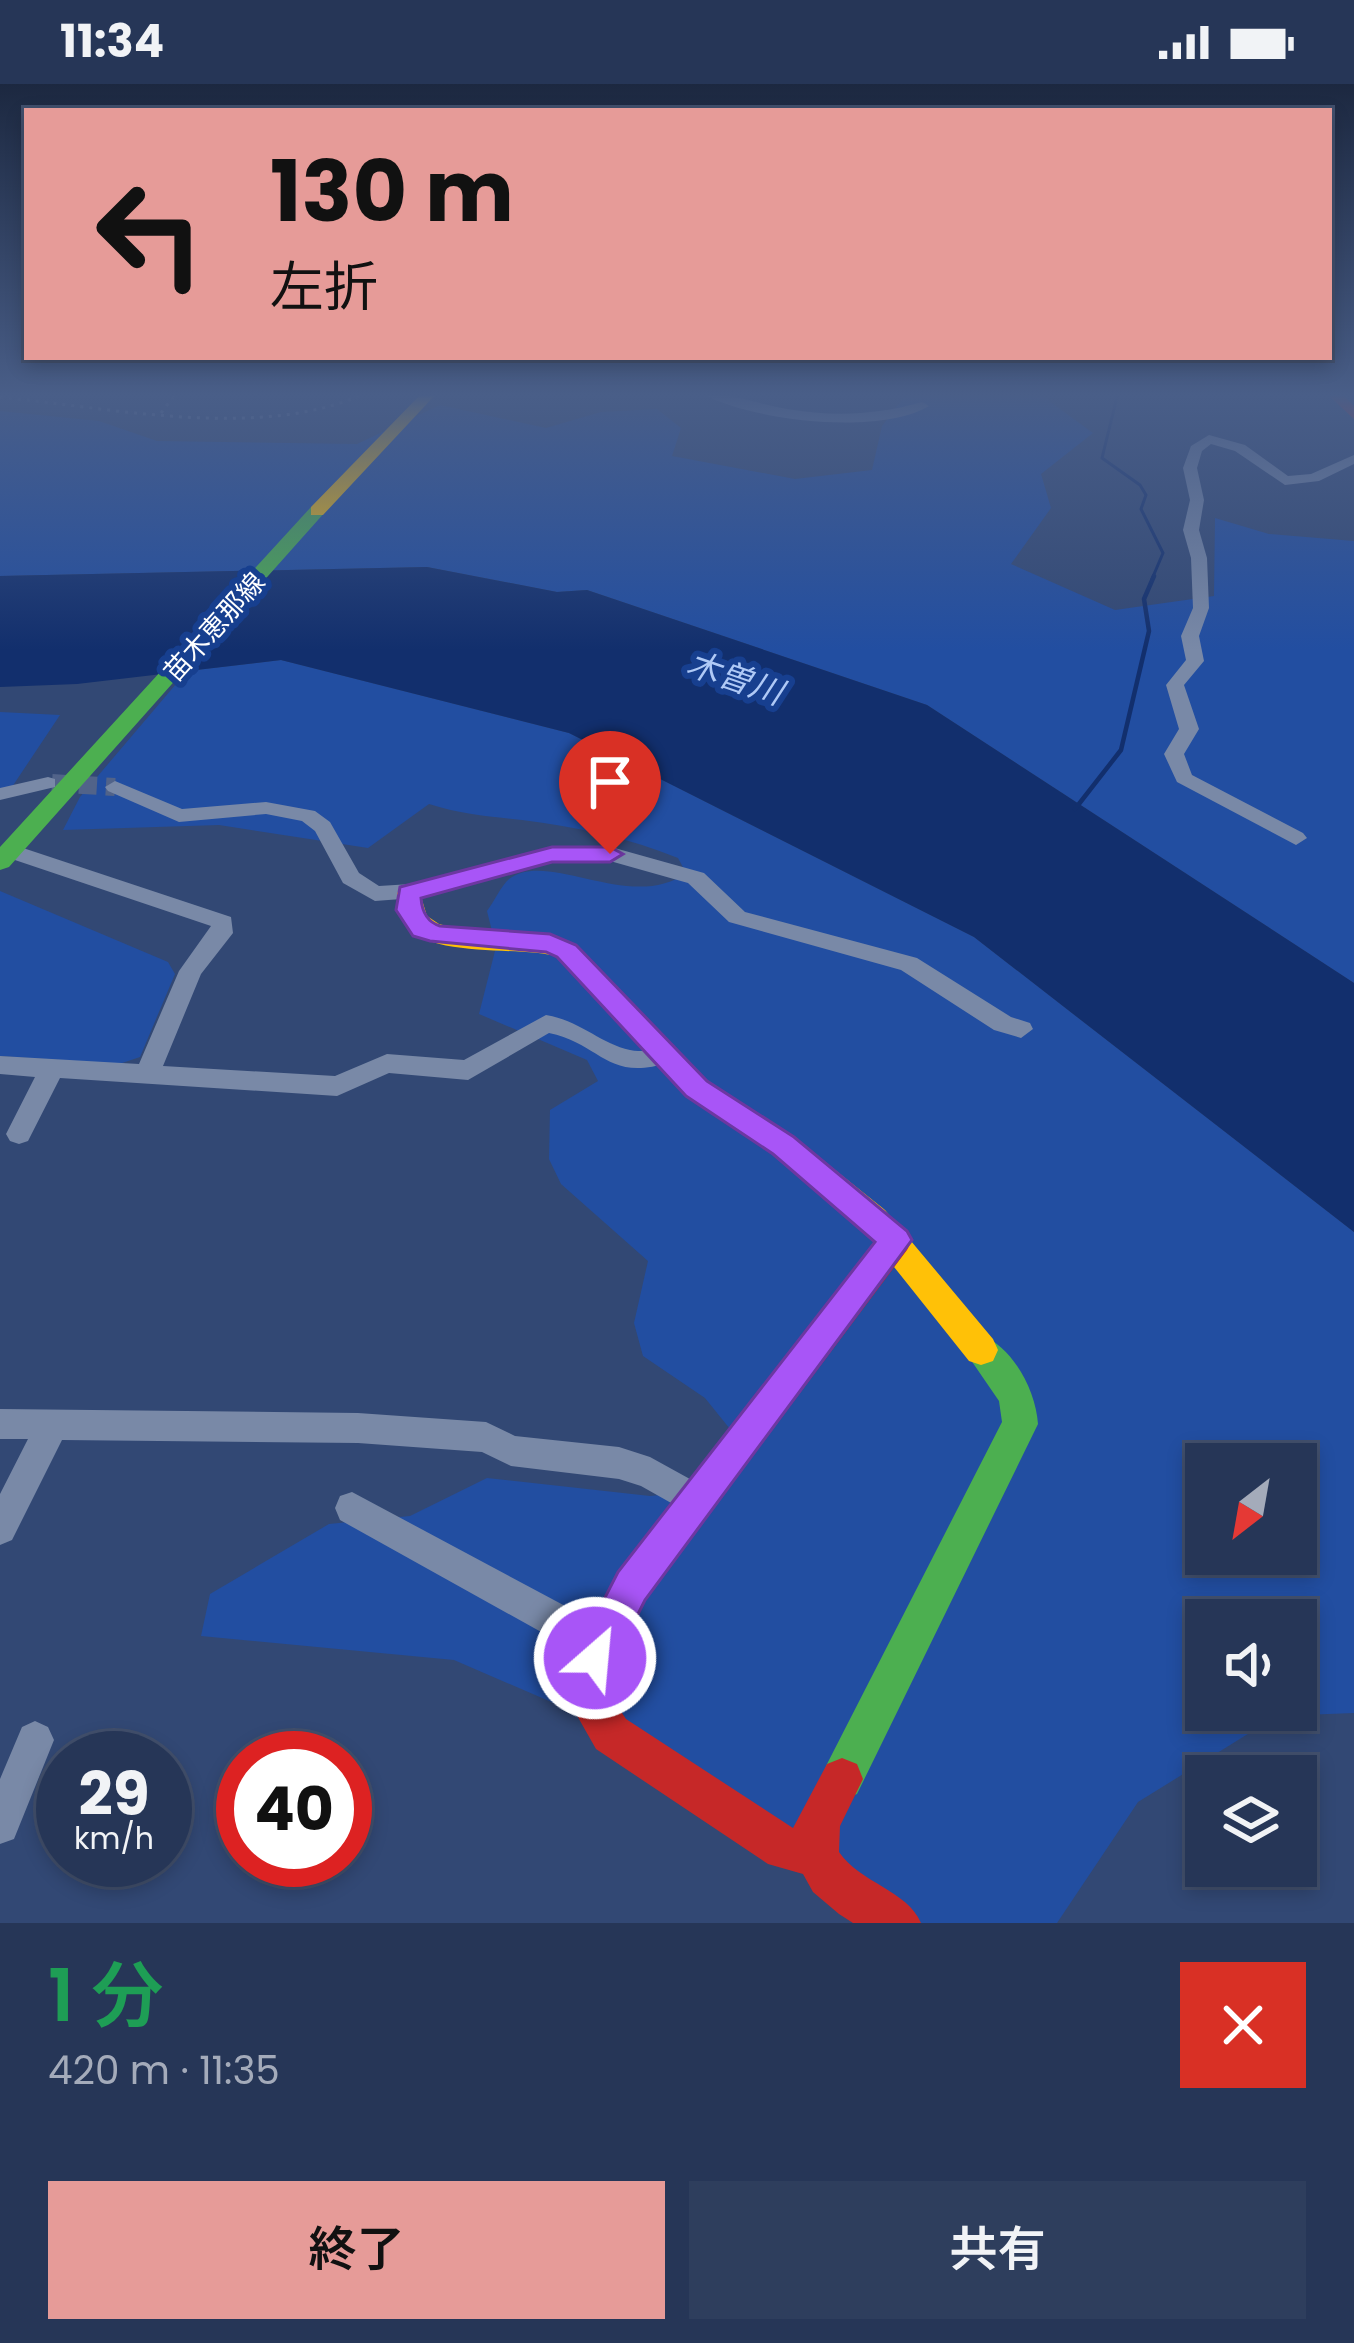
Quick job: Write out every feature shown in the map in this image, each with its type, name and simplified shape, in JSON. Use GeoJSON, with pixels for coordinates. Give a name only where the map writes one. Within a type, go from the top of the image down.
{"type":"FeatureCollection","features":[{"type":"Feature","properties":{"kind":"street","name":"苗木恵那線"},"geometry":{"type":"LineString","coordinates":[[5,857],[347,479]]}},
{"type":"Feature","properties":{"kind":"street"},"geometry":{"type":"LineString","coordinates":[[1192,479],[1197,500],[1191,530],[1199,558],[1201,608],[1190,636],[1195,662],[1175,685],[1189,729],[1174,754],[1184,778],[1296,838]]}},
{"type":"Feature","properties":{"kind":"street"},"geometry":{"type":"LineString","coordinates":[[0,794],[48,783]]}},
{"type":"Feature","properties":{"kind":"street"},"geometry":{"type":"LineString","coordinates":[[116,788],[179,816],[266,808],[308,816],[323,826],[351,878],[375,895],[409,893],[552,854],[610,854],[697,878],[736,917],[909,964],[1003,1024],[1021,1028]]}},
{"type":"Feature","properties":{"kind":"street"},"geometry":{"type":"LineString","coordinates":[[5,857],[223,922],[223,932],[191,971],[147,1074]]}},
{"type":"Feature","properties":{"kind":"street"},"geometry":{"type":"LineString","coordinates":[[409,893],[409,910],[422,930],[550,943],[567,951],[696,1088],[783,1145],[896,1240],[1014,1390],[1021,1408],[1020,1424],[815,1832],[820,1870],[833,1884],[898,1923]]}},
{"type":"Feature","properties":{"kind":"street"},"geometry":{"type":"LineString","coordinates":[[0,1065],[337,1086],[387,1063],[468,1070],[546,1024],[578,1030],[629,1063],[640,1064],[661,1055]]}},
{"type":"Feature","properties":{"kind":"street"},"geometry":{"type":"LineString","coordinates":[[19,1134],[52,1068]]}},
{"type":"Feature","properties":{"kind":"street"},"geometry":{"type":"LineString","coordinates":[[816,1855],[784,1848],[611,1734],[596,1712],[591,1686],[599,1644],[632,1586],[896,1240]]}},
{"type":"Feature","properties":{"kind":"street"},"geometry":{"type":"LineString","coordinates":[[0,1424],[358,1428],[486,1437],[511,1451],[619,1463],[650,1473],[696,1501]]}},
{"type":"Feature","properties":{"kind":"street"},"geometry":{"type":"LineString","coordinates":[[0,1528],[53,1424]]}},
{"type":"Feature","properties":{"kind":"street"},"geometry":{"type":"LineString","coordinates":[[352,1508],[599,1644]]}},
{"type":"Feature","properties":{"kind":"street"},"geometry":{"type":"LineString","coordinates":[[0,1825],[35,1740]]}},
{"type":"Feature","properties":{"kind":"shaded area"},"geometry":{"type":"Polygon","coordinates":[[[0,479],[1042,479],[1051,508],[1011,564],[1115,610],[1214,596],[1215,518],[1269,534],[1354,541],[1354,983],[927,705],[587,590],[557,592],[427,567],[0,576],[0,479]]]}},
{"type":"Feature","properties":{"kind":"shaded area"},"geometry":{"type":"Polygon","coordinates":[[[281,660],[569,733],[974,937],[1354,1232],[1354,1713],[1317,1714],[1317,1599],[1185,1599],[1185,1731],[1253,1731],[1214,1755],[1185,1755],[1185,1773],[1138,1802],[1057,1923],[871,1923],[651,1745],[454,1660],[201,1636],[210,1594],[329,1524],[410,1516],[487,1478],[650,1496],[692,1492],[730,1429],[705,1398],[643,1356],[634,1323],[648,1261],[561,1184],[549,1159],[550,1110],[598,1081],[587,1060],[479,1014],[496,947],[487,911],[509,879],[545,871],[641,887],[664,884],[686,873],[678,858],[582,830],[429,804],[368,848],[219,825],[63,830],[80,797],[182,677],[196,670],[281,660]]]}},
{"type":"Feature","properties":{"kind":"shaded area"},"geometry":{"type":"Polygon","coordinates":[[[0,712],[60,715],[12,787],[0,791],[0,712]]]}},
{"type":"Feature","properties":{"kind":"shaded area"},"geometry":{"type":"Polygon","coordinates":[[[0,891],[168,962],[175,974],[140,1057],[119,1064],[0,1056],[0,891]]]}},
{"type":"Feature","properties":{"kind":"water","name":"木曽川"},"geometry":{"type":"Polygon","coordinates":[[[427,567],[557,592],[587,590],[927,705],[1354,983],[1354,1232],[974,937],[569,733],[281,660],[77,684],[0,687],[0,576],[427,567]]]}},
{"type":"Feature","properties":{"kind":"waterway"},"geometry":{"type":"LineString","coordinates":[[1131,479],[1146,495],[1141,509],[1163,553],[1152,579]]}},
{"type":"Feature","properties":{"kind":"waterway"},"geometry":{"type":"LineString","coordinates":[[1075,809],[1121,750],[1149,631],[1144,599],[1154,576]]}},
{"type":"Feature","properties":{"kind":"tunnel"},"geometry":{"type":"LineString","coordinates":[[52,783],[115,787]]}},
{"type":"Feature","properties":{"kind":"traffic: fast"},"geometry":{"type":"LineString","coordinates":[[0,862],[317,511]]}},
{"type":"Feature","properties":{"kind":"traffic: fast"},"geometry":{"type":"LineString","coordinates":[[842,1779],[1020,1424],[1014,1393],[981,1350]]}},
{"type":"Feature","properties":{"kind":"traffic: slow"},"geometry":{"type":"LineString","coordinates":[[317,511],[348,479]]}},
{"type":"Feature","properties":{"kind":"traffic: slow"},"geometry":{"type":"LineString","coordinates":[[409,893],[415,920],[430,931],[567,951],[696,1089],[783,1145],[874,1219],[981,1350]]}},
{"type":"Feature","properties":{"kind":"traffic: jam"},"geometry":{"type":"LineString","coordinates":[[816,1855],[784,1848],[611,1734],[596,1712],[591,1686],[595,1658],[631,1586],[896,1240]]}},
{"type":"Feature","properties":{"kind":"traffic: jam"},"geometry":{"type":"LineString","coordinates":[[842,1779],[817,1830],[820,1863],[841,1888],[898,1923]]}},
{"type":"Feature","properties":{"kind":"route"},"geometry":{"type":"LineString","coordinates":[[595,1658],[632,1586],[896,1240],[783,1145],[696,1088],[578,968],[567,951],[550,943],[439,935],[422,930],[409,910],[409,893],[552,854],[610,854]]}}]}
